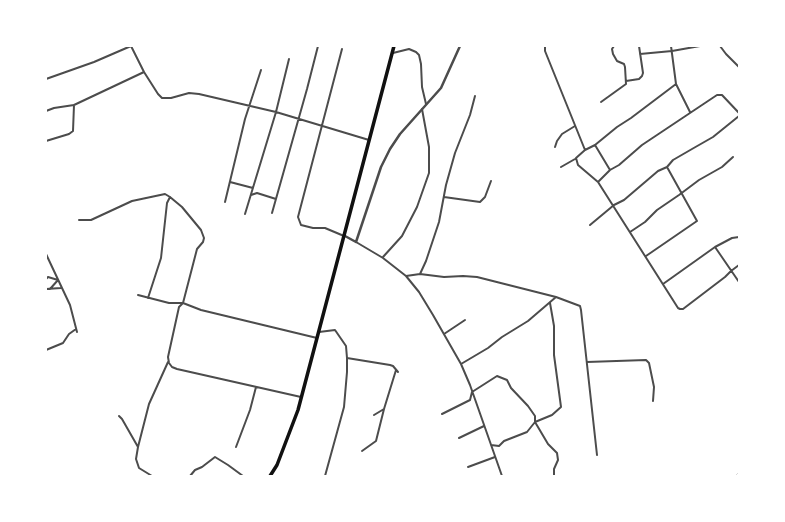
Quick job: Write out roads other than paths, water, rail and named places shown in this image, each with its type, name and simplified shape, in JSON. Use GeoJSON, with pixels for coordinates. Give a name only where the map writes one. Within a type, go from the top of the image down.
{"type":"FeatureCollection","features":[{"type":"Feature","properties":{"kind":"highway"},"geometry":{"type":"LineString","coordinates":[[270,476],[277,465],[293,425],[302,397],[394,46]]}},
{"type":"Feature","properties":{"kind":"street"},"geometry":{"type":"LineString","coordinates":[[46,79],[94,62],[131,46],[144,72],[162,98],[171,98],[189,93],[199,94],[276,112],[369,140]]}},
{"type":"Feature","properties":{"kind":"street"},"geometry":{"type":"LineString","coordinates":[[272,212],[318,46]]}},
{"type":"Feature","properties":{"kind":"street"},"geometry":{"type":"LineString","coordinates":[[356,242],[381,167],[390,149],[400,134],[443,84],[460,46]]}},
{"type":"Feature","properties":{"kind":"street"},"geometry":{"type":"LineString","coordinates":[[545,46],[545,51],[585,150]]}},
{"type":"Feature","properties":{"kind":"street"},"geometry":{"type":"LineString","coordinates":[[601,102],[625,86],[626,81],[624,64],[617,61],[613,54],[612,49],[614,46]]}},
{"type":"Feature","properties":{"kind":"street"},"geometry":{"type":"LineString","coordinates":[[626,81],[639,79],[642,76],[643,73],[639,46]]}},
{"type":"Feature","properties":{"kind":"street"},"geometry":{"type":"LineString","coordinates":[[671,46],[676,84],[690,112]]}},
{"type":"Feature","properties":{"kind":"street"},"geometry":{"type":"LineString","coordinates":[[640,54],[672,51],[700,46]]}},
{"type":"Feature","properties":{"kind":"street"},"geometry":{"type":"LineString","coordinates":[[720,46],[739,66]]}},
{"type":"Feature","properties":{"kind":"street"},"geometry":{"type":"LineString","coordinates":[[342,49],[301,201],[298,217],[299,221],[301,225],[313,228],[325,228],[345,236],[383,258],[406,276],[418,292],[461,364],[502,476]]}},
{"type":"Feature","properties":{"kind":"street"},"geometry":{"type":"LineString","coordinates":[[393,53],[409,49],[419,55],[422,87],[426,104]]}},
{"type":"Feature","properties":{"kind":"street"},"geometry":{"type":"LineString","coordinates":[[245,214],[276,112],[289,60]]}},
{"type":"Feature","properties":{"kind":"street"},"geometry":{"type":"LineString","coordinates":[[225,202],[245,119],[261,70]]}},
{"type":"Feature","properties":{"kind":"street"},"geometry":{"type":"LineString","coordinates":[[46,110],[79,104],[144,72]]}},
{"type":"Feature","properties":{"kind":"street"},"geometry":{"type":"LineString","coordinates":[[561,167],[576,158],[585,150],[595,145],[617,126],[632,118],[676,84]]}},
{"type":"Feature","properties":{"kind":"street"},"geometry":{"type":"LineString","coordinates":[[598,182],[610,170],[619,165],[642,145],[717,95],[722,95],[739,113]]}},
{"type":"Feature","properties":{"kind":"street"},"geometry":{"type":"LineString","coordinates":[[420,274],[435,234],[455,153],[470,115],[475,96]]}},
{"type":"Feature","properties":{"kind":"street"},"geometry":{"type":"LineString","coordinates":[[46,141],[69,134],[73,131],[74,105]]}},
{"type":"Feature","properties":{"kind":"street"},"geometry":{"type":"LineString","coordinates":[[383,258],[402,236],[417,207],[429,173],[429,147],[422,108]]}},
{"type":"Feature","properties":{"kind":"street"},"geometry":{"type":"LineString","coordinates":[[590,224],[614,205],[624,200],[658,171],[667,167],[673,160],[714,137],[739,116]]}},
{"type":"Feature","properties":{"kind":"street"},"geometry":{"type":"LineString","coordinates":[[554,147],[562,134],[575,126]]}},
{"type":"Feature","properties":{"kind":"street"},"geometry":{"type":"LineString","coordinates":[[595,145],[610,170]]}},
{"type":"Feature","properties":{"kind":"street"},"geometry":{"type":"LineString","coordinates":[[630,232],[645,222],[656,210],[699,180],[722,167],[733,157]]}},
{"type":"Feature","properties":{"kind":"street"},"geometry":{"type":"LineString","coordinates":[[576,158],[578,165],[598,182],[614,205],[678,308],[683,308],[725,278],[731,270],[739,265]]}},
{"type":"Feature","properties":{"kind":"street"},"geometry":{"type":"LineString","coordinates":[[646,256],[697,221],[667,167]]}},
{"type":"Feature","properties":{"kind":"street"},"geometry":{"type":"LineString","coordinates":[[444,197],[480,202],[485,197],[491,181]]}},
{"type":"Feature","properties":{"kind":"street"},"geometry":{"type":"LineString","coordinates":[[230,182],[253,188]]}},
{"type":"Feature","properties":{"kind":"street"},"geometry":{"type":"LineString","coordinates":[[251,195],[257,193],[276,199]]}},
{"type":"Feature","properties":{"kind":"street"},"geometry":{"type":"LineString","coordinates":[[79,220],[91,220],[132,201],[165,194],[182,207],[201,230],[204,238],[203,242],[197,249],[176,321],[168,361],[149,404],[138,447],[137,463],[139,468],[152,476]]}},
{"type":"Feature","properties":{"kind":"street"},"geometry":{"type":"LineString","coordinates":[[148,298],[161,258],[167,203],[170,197]]}},
{"type":"Feature","properties":{"kind":"street"},"geometry":{"type":"LineString","coordinates":[[662,284],[715,247],[732,238],[739,237]]}},
{"type":"Feature","properties":{"kind":"street"},"geometry":{"type":"LineString","coordinates":[[715,247],[739,282]]}},
{"type":"Feature","properties":{"kind":"street"},"geometry":{"type":"LineString","coordinates":[[46,254],[70,305],[77,330],[69,334],[63,343],[46,350]]}},
{"type":"Feature","properties":{"kind":"street"},"geometry":{"type":"LineString","coordinates":[[406,276],[420,274],[444,277],[477,277],[556,297],[580,306],[597,455]]}},
{"type":"Feature","properties":{"kind":"street"},"geometry":{"type":"LineString","coordinates":[[46,279],[48,277],[58,280]]}},
{"type":"Feature","properties":{"kind":"street"},"geometry":{"type":"LineString","coordinates":[[50,289],[58,280]]}},
{"type":"Feature","properties":{"kind":"street"},"geometry":{"type":"LineString","coordinates":[[46,289],[61,288]]}},
{"type":"Feature","properties":{"kind":"street"},"geometry":{"type":"LineString","coordinates":[[138,295],[169,302],[182,303],[201,310],[317,338]]}},
{"type":"Feature","properties":{"kind":"street"},"geometry":{"type":"LineString","coordinates":[[461,364],[528,321],[556,297]]}},
{"type":"Feature","properties":{"kind":"street"},"geometry":{"type":"LineString","coordinates":[[490,445],[499,446],[504,440],[527,432],[535,422],[552,415],[561,407],[554,355],[554,326],[550,303]]}},
{"type":"Feature","properties":{"kind":"street"},"geometry":{"type":"LineString","coordinates":[[444,334],[465,320]]}},
{"type":"Feature","properties":{"kind":"street"},"geometry":{"type":"LineString","coordinates":[[319,332],[335,330],[346,346],[347,372],[344,407],[325,476]]}},
{"type":"Feature","properties":{"kind":"street"},"geometry":{"type":"LineString","coordinates":[[346,358],[390,365],[397,371],[384,409],[376,441],[362,451]]}},
{"type":"Feature","properties":{"kind":"street"},"geometry":{"type":"LineString","coordinates":[[587,362],[646,360],[649,363],[654,387],[653,401]]}},
{"type":"Feature","properties":{"kind":"street"},"geometry":{"type":"LineString","coordinates":[[168,361],[170,366],[177,369],[302,397]]}},
{"type":"Feature","properties":{"kind":"street"},"geometry":{"type":"LineString","coordinates":[[442,414],[470,400],[472,392],[497,376],[507,380],[516,395],[528,406],[535,416],[535,422],[548,444],[557,453],[558,460],[554,468],[554,476]]}},
{"type":"Feature","properties":{"kind":"street"},"geometry":{"type":"LineString","coordinates":[[236,446],[250,410],[256,386]]}},
{"type":"Feature","properties":{"kind":"street"},"geometry":{"type":"LineString","coordinates":[[374,415],[384,409]]}},
{"type":"Feature","properties":{"kind":"street"},"geometry":{"type":"LineString","coordinates":[[119,416],[138,447]]}},
{"type":"Feature","properties":{"kind":"street"},"geometry":{"type":"LineString","coordinates":[[459,438],[484,426]]}},
{"type":"Feature","properties":{"kind":"street"},"geometry":{"type":"LineString","coordinates":[[190,476],[195,470],[202,467],[215,457],[243,476]]}},
{"type":"Feature","properties":{"kind":"street"},"geometry":{"type":"LineString","coordinates":[[468,467],[495,457]]}},
{"type":"Feature","properties":{"kind":"waterway"},"geometry":{"type":"LineString","coordinates":[[735,476],[739,472]]}}]}
